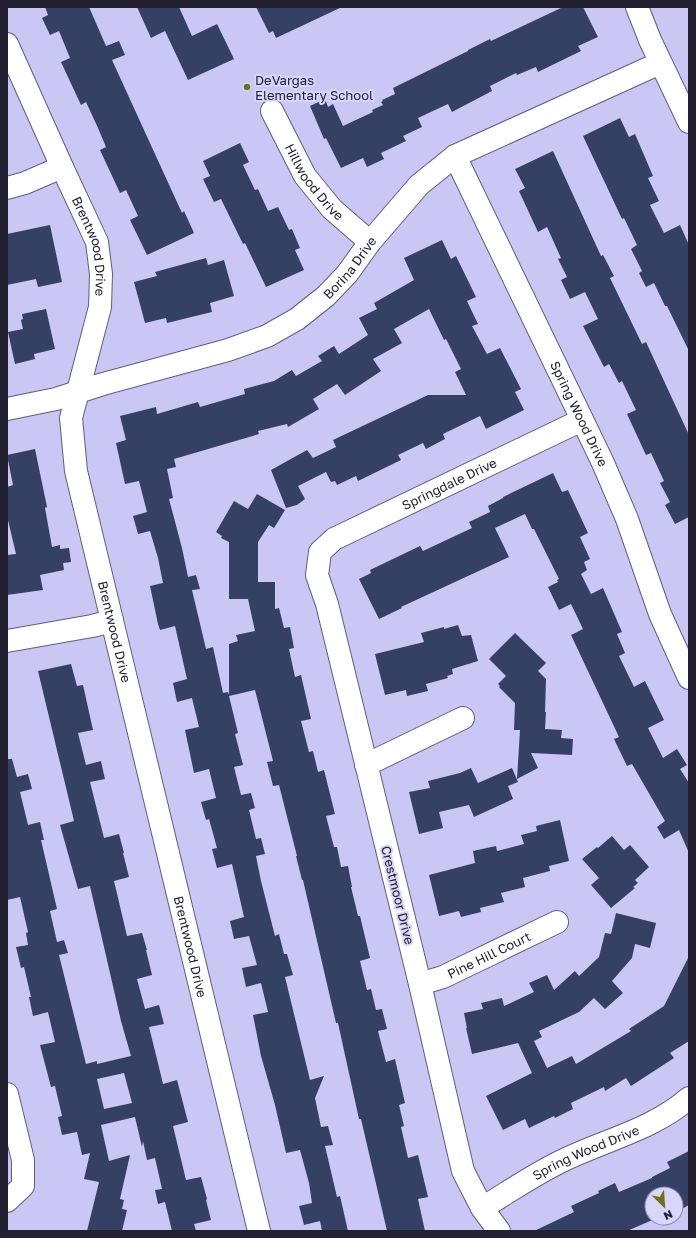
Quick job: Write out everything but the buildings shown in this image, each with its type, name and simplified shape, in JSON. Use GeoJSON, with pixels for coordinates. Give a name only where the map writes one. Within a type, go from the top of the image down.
{"type":"FeatureCollection","features":[{"type":"Feature","properties":{"kind":"street"},"geometry":{"type":"LineString","coordinates":[[637,7],[660,63],[689,122]]}},
{"type":"Feature","properties":{"kind":"street","name":"Brentwood Drive"},"geometry":{"type":"LineString","coordinates":[[7,44],[97,242],[101,274],[100,307],[77,392],[71,424],[76,471],[259,1231]]}},
{"type":"Feature","properties":{"kind":"street","name":"Borina Drive"},"geometry":{"type":"LineString","coordinates":[[7,409],[56,399],[228,350],[267,336],[297,319],[326,296],[347,274],[370,242],[419,185],[455,156],[660,63]]}},
{"type":"Feature","properties":{"kind":"street","name":"Hillwood Drive"},"geometry":{"type":"LineString","coordinates":[[272,111],[305,176],[332,209],[370,242]]}},
{"type":"Feature","properties":{"kind":"street","name":"Spring Wood Drive"},"geometry":{"type":"LineString","coordinates":[[455,156],[603,463],[627,519],[660,614],[689,678]]}},
{"type":"Feature","properties":{"kind":"street"},"geometry":{"type":"LineString","coordinates":[[7,188],[25,183],[62,167]]}},
{"type":"Feature","properties":{"kind":"street","name":"Springdale Drive"},"geometry":{"type":"LineString","coordinates":[[320,552],[334,539],[582,420]]}},
{"type":"Feature","properties":{"kind":"street","name":"Crestmoor Drive"},"geometry":{"type":"LineString","coordinates":[[320,552],[317,575],[327,604],[420,984],[463,1171],[482,1208],[499,1231]]}},
{"type":"Feature","properties":{"kind":"street"},"geometry":{"type":"LineString","coordinates":[[7,641],[112,621]]}},
{"type":"Feature","properties":{"kind":"street"},"geometry":{"type":"LineString","coordinates":[[366,765],[463,718]]}},
{"type":"Feature","properties":{"kind":"street","name":"Pine Hill Court"},"geometry":{"type":"LineString","coordinates":[[420,984],[443,977],[557,922]]}},
{"type":"Feature","properties":{"kind":"street"},"geometry":{"type":"LineString","coordinates":[[7,1094],[23,1160],[23,1186],[7,1201]]}},
{"type":"Feature","properties":{"kind":"street","name":"Spring Wood Drive"},"geometry":{"type":"LineString","coordinates":[[482,1208],[564,1160],[629,1133],[678,1108],[689,1098]]}},
{"type":"Feature","properties":{"kind":"place","name":"DeVargas Elementary School"},"geometry":{"type":"Point","coordinates":[247,87]}}]}
